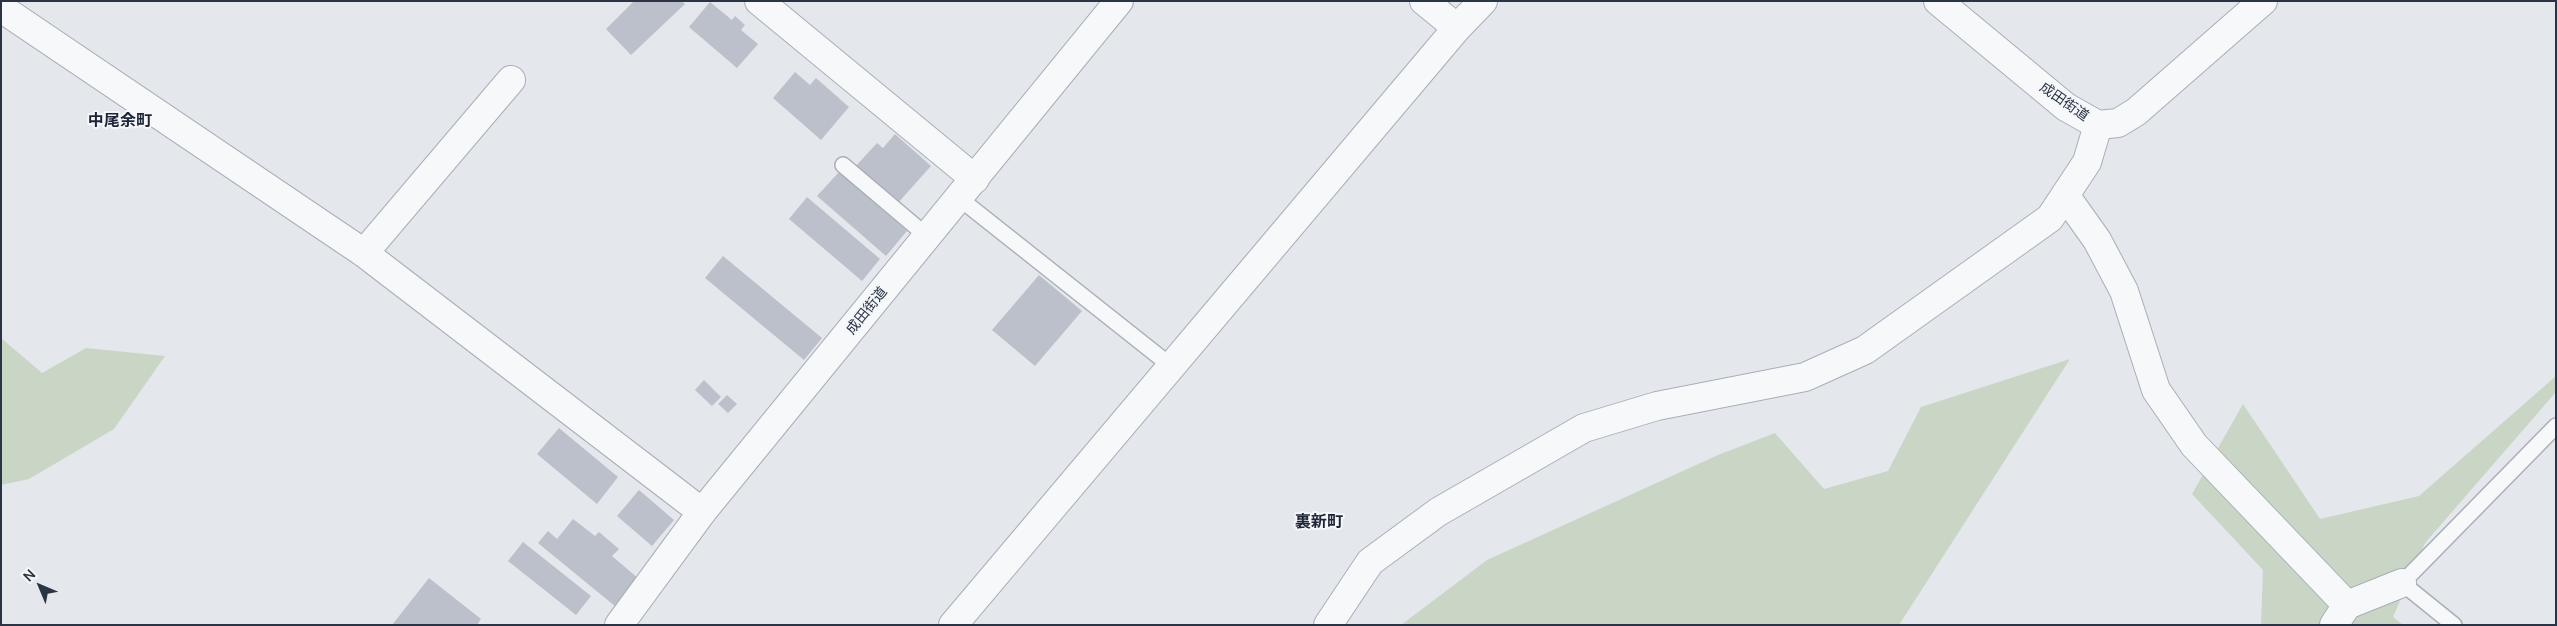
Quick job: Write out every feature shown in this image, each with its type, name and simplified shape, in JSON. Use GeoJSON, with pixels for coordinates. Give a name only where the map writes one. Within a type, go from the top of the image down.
{"type":"FeatureCollection","features":[{"type":"Feature","properties":{"kind":"street"},"geometry":{"type":"LineString","coordinates":[[759,1],[967,188]]}},
{"type":"Feature","properties":{"kind":"street","name":"成田街道"},"geometry":{"type":"LineString","coordinates":[[619,625],[702,512],[1119,1]]}},
{"type":"Feature","properties":{"kind":"street"},"geometry":{"type":"LineString","coordinates":[[1424,1],[1457,28]]}},
{"type":"Feature","properties":{"kind":"street"},"geometry":{"type":"LineString","coordinates":[[953,625],[1457,28],[1483,1]]}},
{"type":"Feature","properties":{"kind":"street","name":"成田街道"},"geometry":{"type":"LineString","coordinates":[[1938,1],[2066,107],[2098,124],[2118,123],[2136,112],[2263,1]]}},
{"type":"Feature","properties":{"kind":"street"},"geometry":{"type":"LineString","coordinates":[[1,8],[364,254],[702,512]]}},
{"type":"Feature","properties":{"kind":"street"},"geometry":{"type":"LineString","coordinates":[[364,254],[511,80]]}},
{"type":"Feature","properties":{"kind":"street"},"geometry":{"type":"LineString","coordinates":[[1328,625],[1370,562],[1438,512],[1584,428],[1658,406],[1805,377],[1865,350],[2050,218],[2087,162],[2098,124]]}},
{"type":"Feature","properties":{"kind":"street"},"geometry":{"type":"LineString","coordinates":[[2065,195],[2097,240],[2124,292],[2156,390],[2194,445],[2340,615],[2402,583]]}},
{"type":"Feature","properties":{"kind":"lane"},"geometry":{"type":"LineString","coordinates":[[843,166],[928,237]]}},
{"type":"Feature","properties":{"kind":"lane"},"geometry":{"type":"LineString","coordinates":[[967,188],[1171,366]]}},
{"type":"Feature","properties":{"kind":"lane"},"geometry":{"type":"LineString","coordinates":[[2454,625],[2402,583],[2556,426]]}},
{"type":"Feature","properties":{"kind":"green space"},"geometry":{"type":"Polygon","coordinates":[[[1,338],[42,373],[86,348],[165,356],[114,429],[29,479],[1,485],[1,338]]]}},
{"type":"Feature","properties":{"kind":"green space"},"geometry":{"type":"Polygon","coordinates":[[[2070,359],[1899,625],[1401,625],[1487,560],[1718,455],[1775,433],[1824,489],[1888,471],[1921,407],[2070,359]]]}},
{"type":"Feature","properties":{"kind":"green space"},"geometry":{"type":"Polygon","coordinates":[[[2556,376],[2556,392],[2425,543],[2393,617],[2403,625],[2261,625],[2263,570],[2192,494],[2243,404],[2320,519],[2419,496],[2556,376]]]}},
{"type":"Feature","properties":{"kind":"building"},"geometry":{"type":"Polygon","coordinates":[[[634,1],[682,1],[685,4],[631,55],[606,29],[634,1]]]}},
{"type":"Feature","properties":{"kind":"building"},"geometry":{"type":"Polygon","coordinates":[[[710,2],[732,20],[735,16],[745,25],[741,30],[758,44],[737,68],[689,27],[710,2]]]}},
{"type":"Feature","properties":{"kind":"building"},"geometry":{"type":"Polygon","coordinates":[[[795,72],[810,85],[816,78],[849,107],[821,140],[773,98],[795,72]]]}},
{"type":"Feature","properties":{"kind":"building"},"geometry":{"type":"Polygon","coordinates":[[[895,134],[931,166],[897,204],[855,167],[877,143],[883,148],[895,134]]]}},
{"type":"Feature","properties":{"kind":"building"},"geometry":{"type":"Polygon","coordinates":[[[839,172],[907,231],[886,256],[817,196],[839,172]]]}},
{"type":"Feature","properties":{"kind":"building"},"geometry":{"type":"Polygon","coordinates":[[[807,197],[880,259],[862,281],[789,219],[807,197]]]}},
{"type":"Feature","properties":{"kind":"building"},"geometry":{"type":"Polygon","coordinates":[[[723,256],[822,338],[804,360],[705,278],[723,256]]]}},
{"type":"Feature","properties":{"kind":"building"},"geometry":{"type":"Polygon","coordinates":[[[1039,275],[1082,311],[1035,366],[992,330],[1039,275]]]}},
{"type":"Feature","properties":{"kind":"building"},"geometry":{"type":"Polygon","coordinates":[[[704,380],[721,397],[712,406],[695,390],[704,380]]]}},
{"type":"Feature","properties":{"kind":"building"},"geometry":{"type":"Polygon","coordinates":[[[727,395],[737,404],[728,413],[718,404],[727,395]]]}},
{"type":"Feature","properties":{"kind":"building"},"geometry":{"type":"Polygon","coordinates":[[[559,428],[618,477],[597,504],[537,454],[559,428]]]}},
{"type":"Feature","properties":{"kind":"building"},"geometry":{"type":"Polygon","coordinates":[[[639,490],[674,520],[652,546],[617,516],[639,490]]]}},
{"type":"Feature","properties":{"kind":"building"},"geometry":{"type":"Polygon","coordinates":[[[573,519],[595,536],[599,532],[619,549],[612,556],[639,579],[616,607],[538,543],[548,531],[557,539],[573,519]]]}},
{"type":"Feature","properties":{"kind":"building"},"geometry":{"type":"Polygon","coordinates":[[[523,542],[591,596],[576,615],[508,561],[523,542]]]}},
{"type":"Feature","properties":{"kind":"building"},"geometry":{"type":"Polygon","coordinates":[[[429,578],[481,619],[477,625],[392,625],[429,578]]]}},
{"type":"Feature","properties":{"kind":"district","name":"中尾余町"},"geometry":{"type":"Point","coordinates":[120,122]}},
{"type":"Feature","properties":{"kind":"district","name":"裏新町"},"geometry":{"type":"Point","coordinates":[1319,523]}}]}
